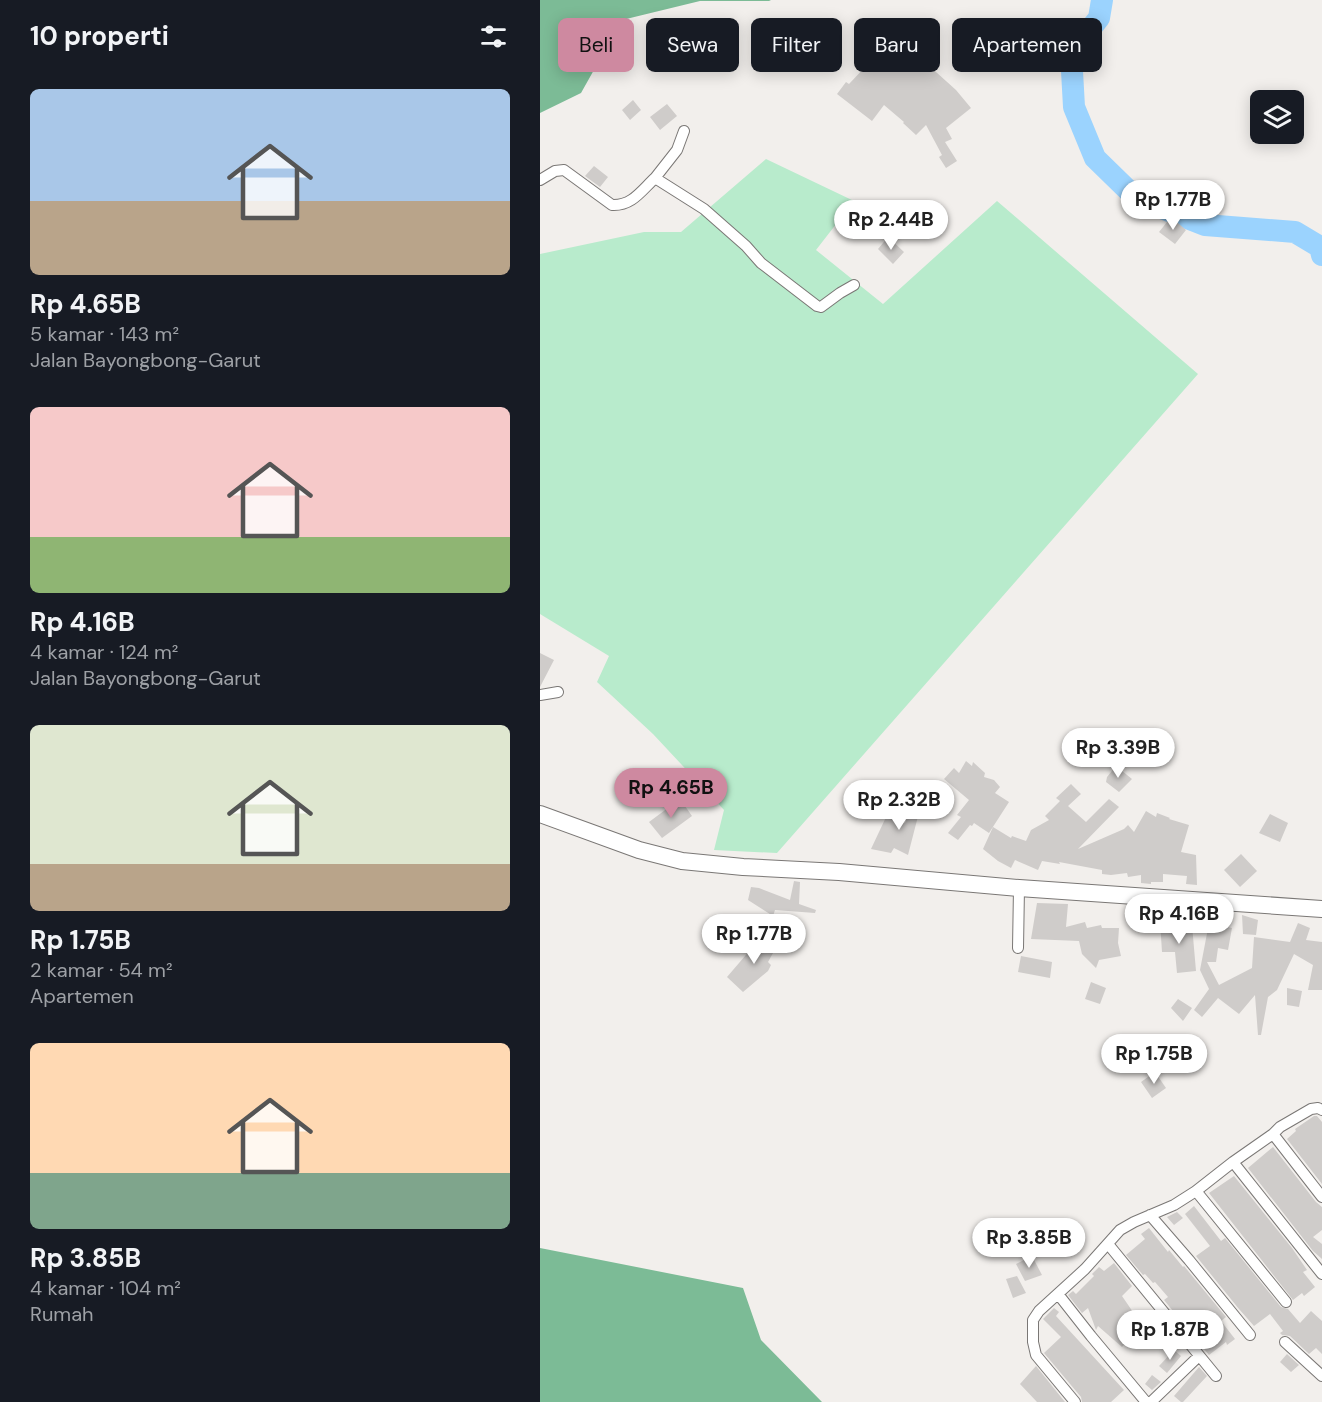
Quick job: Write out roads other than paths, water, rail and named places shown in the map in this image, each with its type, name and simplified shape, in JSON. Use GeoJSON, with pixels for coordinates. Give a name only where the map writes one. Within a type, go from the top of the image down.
{"type":"FeatureCollection","features":[{"type":"Feature","properties":{"kind":"main road"},"geometry":{"type":"LineString","coordinates":[[540,814],[639,850],[682,861],[1322,909]]}},
{"type":"Feature","properties":{"kind":"street"},"geometry":{"type":"LineString","coordinates":[[540,180],[555,171],[564,170],[612,205],[630,202],[655,178],[677,150],[684,131]]}},
{"type":"Feature","properties":{"kind":"street"},"geometry":{"type":"LineString","coordinates":[[655,178],[704,209],[761,262],[817,306],[821,307],[854,285]]}},
{"type":"Feature","properties":{"kind":"street"},"geometry":{"type":"LineString","coordinates":[[540,695],[558,693]]}},
{"type":"Feature","properties":{"kind":"street"},"geometry":{"type":"LineString","coordinates":[[1018,948],[1019,888]]}},
{"type":"Feature","properties":{"kind":"street"},"geometry":{"type":"LineString","coordinates":[[1075,1402],[1034,1349],[1033,1320],[1039,1311],[1096,1257],[1120,1230],[1173,1205],[1196,1191],[1280,1127],[1311,1109],[1322,1110]]}},
{"type":"Feature","properties":{"kind":"street"},"geometry":{"type":"LineString","coordinates":[[1273,1134],[1322,1197]]}},
{"type":"Feature","properties":{"kind":"street"},"geometry":{"type":"LineString","coordinates":[[1233,1162],[1322,1274]]}},
{"type":"Feature","properties":{"kind":"street"},"geometry":{"type":"LineString","coordinates":[[1196,1191],[1286,1302]]}},
{"type":"Feature","properties":{"kind":"street"},"geometry":{"type":"LineString","coordinates":[[1150,1215],[1190,1260],[1250,1335]]}},
{"type":"Feature","properties":{"kind":"street"},"geometry":{"type":"LineString","coordinates":[[1108,1244],[1216,1376]]}},
{"type":"Feature","properties":{"kind":"street"},"geometry":{"type":"LineString","coordinates":[[1058,1294],[1146,1402]]}},
{"type":"Feature","properties":{"kind":"street"},"geometry":{"type":"LineString","coordinates":[[1285,1342],[1322,1376]]}},
{"type":"Feature","properties":{"kind":"street"},"geometry":{"type":"LineString","coordinates":[[1151,1402],[1199,1356]]}},
{"type":"Feature","properties":{"kind":"waterway"},"geometry":{"type":"LineString","coordinates":[[1102,0],[1099,18],[1071,53],[1074,107],[1095,158],[1136,198],[1205,225],[1295,232],[1320,247],[1322,255]]}}]}
